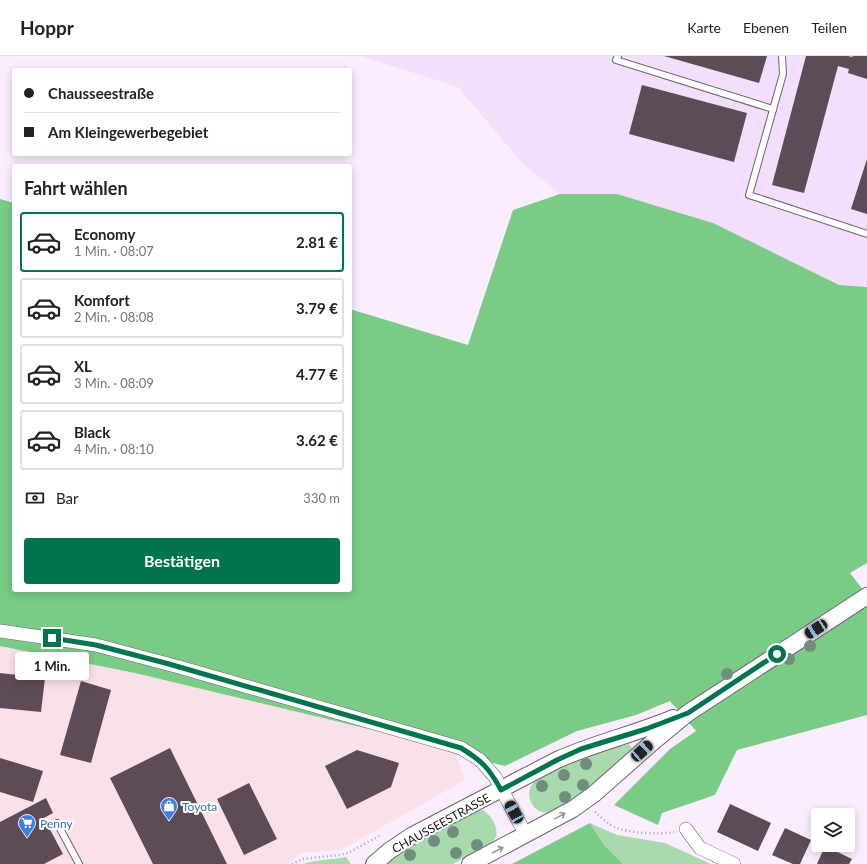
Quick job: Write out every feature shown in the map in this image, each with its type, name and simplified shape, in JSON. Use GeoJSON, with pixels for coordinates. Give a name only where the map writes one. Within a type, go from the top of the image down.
{"type":"FeatureCollection","features":[{"type":"Feature","properties":{"kind":"street","name":"CHAUSSEESTRASSE"},"geometry":{"type":"LineString","coordinates":[[470,864],[573,810],[594,794],[688,713],[867,596]]}},
{"type":"Feature","properties":{"kind":"street"},"geometry":{"type":"LineString","coordinates":[[0,631],[96,645],[169,664],[461,748],[480,760],[495,777],[526,835]]}},
{"type":"Feature","properties":{"kind":"street","name":"CHAUSSEESTRASSE"},"geometry":{"type":"LineString","coordinates":[[374,864],[389,851],[413,835],[557,760],[581,749],[646,729],[688,713]]}},
{"type":"Feature","properties":{"kind":"street"},"geometry":{"type":"LineString","coordinates":[[686,829],[700,848],[734,864]]}},
{"type":"Feature","properties":{"kind":"lane"},"geometry":{"type":"LineString","coordinates":[[618,56],[616,60],[773,109]]}},
{"type":"Feature","properties":{"kind":"lane"},"geometry":{"type":"LineString","coordinates":[[782,56],[783,74],[748,195],[867,234]]}},
{"type":"Feature","properties":{"kind":"lane"},"geometry":{"type":"LineString","coordinates":[[57,823],[79,864]]}},
{"type":"Feature","properties":{"kind":"path"},"geometry":{"type":"LineString","coordinates":[[589,815],[600,807]]}},
{"type":"Feature","properties":{"kind":"path"},"geometry":{"type":"LineString","coordinates":[[595,812],[614,827],[623,830],[666,834],[686,829]]}},
{"type":"Feature","properties":{"kind":"path"},"geometry":{"type":"LineString","coordinates":[[292,864],[303,858],[348,853]]}},
{"type":"Feature","properties":{"kind":"shaded area"},"geometry":{"type":"Polygon","coordinates":[[[361,56],[867,56],[867,287],[839,285],[713,223],[617,194],[560,194],[522,163],[458,87],[361,56]]]}},
{"type":"Feature","properties":{"kind":"shaded area"},"geometry":{"type":"Polygon","coordinates":[[[0,646],[135,673],[427,743],[456,754],[465,780],[341,850],[301,853],[288,864],[0,864],[0,646]]]}},
{"type":"Feature","properties":{"kind":"green space"},"geometry":{"type":"Polygon","coordinates":[[[560,194],[617,194],[713,223],[839,285],[867,287],[867,563],[850,573],[867,595],[867,715],[737,750],[715,795],[662,813],[658,825],[614,805],[670,749],[696,731],[670,701],[636,715],[577,731],[505,766],[456,754],[427,743],[135,673],[0,646],[0,199],[12,202],[12,592],[352,592],[352,310],[468,345],[513,210],[560,194]]]}},
{"type":"Feature","properties":{"kind":"green space"},"geometry":{"type":"Polygon","coordinates":[[[629,744],[632,748],[604,775],[583,794],[561,808],[545,813],[537,810],[531,803],[529,794],[530,788],[535,781],[580,759],[629,744]]]}},
{"type":"Feature","properties":{"kind":"green space"},"geometry":{"type":"Polygon","coordinates":[[[483,810],[487,813],[495,825],[495,839],[492,843],[453,864],[382,864],[403,849],[477,811],[483,810]]]}},
{"type":"Feature","properties":{"kind":"green space"},"geometry":{"type":"Polygon","coordinates":[[[590,823],[617,835],[665,843],[711,864],[623,864],[604,845],[590,823]]]}},
{"type":"Feature","properties":{"kind":"green space"},"geometry":{"type":"Polygon","coordinates":[[[590,823],[604,845],[623,864],[512,864],[590,823]]]}},
{"type":"Feature","properties":{"kind":"green space"},"geometry":{"type":"Polygon","coordinates":[[[346,857],[351,864],[303,864],[314,861],[346,857]]]}},
{"type":"Feature","properties":{"kind":"building"},"geometry":{"type":"Polygon","coordinates":[[[664,56],[767,56],[759,83],[664,56]]]}},
{"type":"Feature","properties":{"kind":"building"},"geometry":{"type":"Polygon","coordinates":[[[806,56],[867,56],[867,79],[848,73],[849,69],[838,66],[804,193],[772,185],[806,56]]]}},
{"type":"Feature","properties":{"kind":"building"},"geometry":{"type":"Polygon","coordinates":[[[642,85],[747,113],[734,162],[629,134],[642,85]]]}},
{"type":"Feature","properties":{"kind":"building"},"geometry":{"type":"Polygon","coordinates":[[[867,159],[867,214],[851,209],[867,159]]]}},
{"type":"Feature","properties":{"kind":"building"},"geometry":{"type":"Polygon","coordinates":[[[0,673],[45,678],[41,712],[0,708],[0,673]]]}},
{"type":"Feature","properties":{"kind":"building"},"geometry":{"type":"Polygon","coordinates":[[[81,681],[111,690],[91,763],[60,755],[81,681]]]}},
{"type":"Feature","properties":{"kind":"building","name":"Toyota"},"geometry":{"type":"Polygon","coordinates":[[[170,748],[227,864],[153,864],[110,778],[170,748]]]}},
{"type":"Feature","properties":{"kind":"building"},"geometry":{"type":"Polygon","coordinates":[[[357,750],[399,763],[391,787],[347,809],[325,766],[357,750]]]}},
{"type":"Feature","properties":{"kind":"building"},"geometry":{"type":"Polygon","coordinates":[[[0,758],[43,771],[33,802],[0,792],[0,758]]]}},
{"type":"Feature","properties":{"kind":"building"},"geometry":{"type":"Polygon","coordinates":[[[249,783],[277,839],[244,855],[217,799],[249,783]]]}},
{"type":"Feature","properties":{"kind":"building","name":"Penny"},"geometry":{"type":"Polygon","coordinates":[[[46,798],[53,813],[44,818],[63,854],[44,864],[0,864],[0,822],[46,798]]]}},
{"type":"Feature","properties":{"kind":"building"},"geometry":{"type":"Polygon","coordinates":[[[730,804],[771,823],[758,851],[717,832],[730,804]]]}},
{"type":"Feature","properties":{"kind":"building"},"geometry":{"type":"Polygon","coordinates":[[[785,828],[811,840],[800,864],[793,864],[772,855],[785,828]]]}},
{"type":"Feature","properties":{"kind":"building"},"geometry":{"type":"Polygon","coordinates":[[[822,852],[837,852],[852,859],[849,864],[817,864],[822,852]]]}},
{"type":"Feature","properties":{"kind":"place","name":"Toyota"},"geometry":{"type":"Point","coordinates":[169,821]}},
{"type":"Feature","properties":{"kind":"place","name":"Penny"},"geometry":{"type":"Point","coordinates":[27,838]}},
{"type":"Feature","properties":{"kind":"route"},"geometry":{"type":"LineString","coordinates":[[52,638],[96,645],[169,664],[461,748],[480,760],[495,777],[501,790],[581,749],[646,729],[688,713],[777,654]]}}]}
